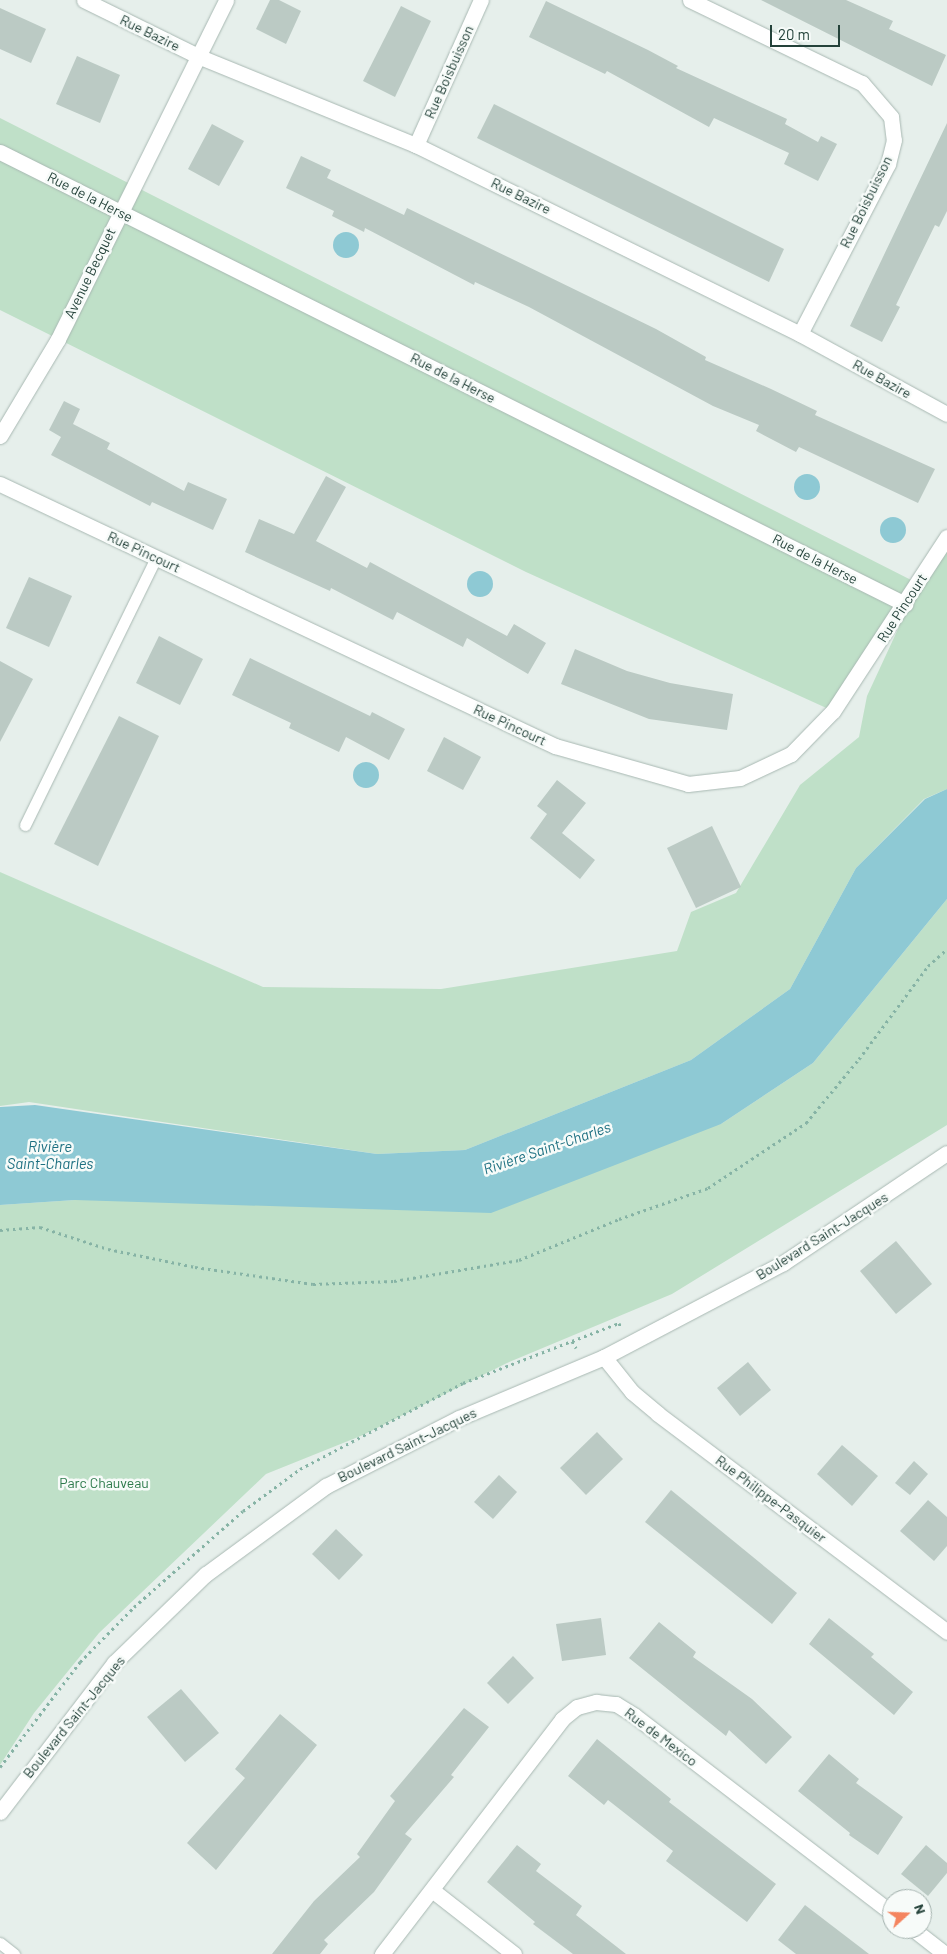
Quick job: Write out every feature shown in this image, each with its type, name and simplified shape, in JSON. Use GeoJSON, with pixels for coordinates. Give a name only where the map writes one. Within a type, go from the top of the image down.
{"type":"FeatureCollection","features":[{"type":"Feature","properties":{"kind":"street","name":"Rue Bazire"},"geometry":{"type":"LineString","coordinates":[[84,0],[200,57],[416,145],[800,334],[947,414]]}},
{"type":"Feature","properties":{"kind":"street","name":"Avenue Becquet"},"geometry":{"type":"LineString","coordinates":[[0,436],[58,339],[120,212],[200,57],[226,0]]}},
{"type":"Feature","properties":{"kind":"street","name":"Rue Boisbuisson"},"geometry":{"type":"LineString","coordinates":[[416,145],[481,0]]}},
{"type":"Feature","properties":{"kind":"street","name":"Rue Boisbuisson"},"geometry":{"type":"LineString","coordinates":[[690,0],[862,82],[891,117],[894,140],[888,164],[800,334]]}},
{"type":"Feature","properties":{"kind":"street","name":"Rue de la Herse"},"geometry":{"type":"LineString","coordinates":[[0,152],[905,604]]}},
{"type":"Feature","properties":{"kind":"street","name":"Rue Pincourt"},"geometry":{"type":"LineString","coordinates":[[0,484],[554,746],[688,784],[740,778],[791,754],[833,711],[905,604],[947,537]]}},
{"type":"Feature","properties":{"kind":"street","name":"Boulevard Saint-Jacques"},"geometry":{"type":"LineString","coordinates":[[0,1812],[114,1663],[206,1574],[264,1528],[326,1486],[392,1451],[459,1418],[604,1356],[783,1263],[947,1153]]}},
{"type":"Feature","properties":{"kind":"street","name":"Rue Philippe-Pasquier"},"geometry":{"type":"LineString","coordinates":[[604,1356],[632,1392],[658,1414],[947,1632]]}},
{"type":"Feature","properties":{"kind":"street","name":"Rue de Mexico"},"geometry":{"type":"LineString","coordinates":[[382,1954],[562,1719],[577,1706],[596,1702],[616,1704],[635,1716],[882,1905]]}},
{"type":"Feature","properties":{"kind":"street"},"geometry":{"type":"LineString","coordinates":[[432,1890],[514,1954]]}},
{"type":"Feature","properties":{"kind":"street"},"geometry":{"type":"LineString","coordinates":[[926,1939],[945,1954]]}},
{"type":"Feature","properties":{"kind":"lane"},"geometry":{"type":"LineString","coordinates":[[25,825],[156,558]]}},
{"type":"Feature","properties":{"kind":"lane"},"geometry":{"type":"LineString","coordinates":[[0,1943],[14,1954]]}},
{"type":"Feature","properties":{"kind":"path"},"geometry":{"type":"LineString","coordinates":[[0,1230],[40,1227],[108,1248],[166,1261],[313,1284],[394,1281],[519,1260],[619,1219],[708,1188],[806,1123],[859,1059],[928,966],[947,949]]}},
{"type":"Feature","properties":{"kind":"path"},"geometry":{"type":"LineString","coordinates":[[572,1341],[618,1323],[622,1329]]}},
{"type":"Feature","properties":{"kind":"green space"},"geometry":{"type":"Polygon","coordinates":[[[0,118],[919,584],[947,544],[947,789],[924,799],[856,868],[790,989],[691,1060],[465,1150],[377,1154],[29,1102],[0,1106],[0,872],[263,987],[441,989],[677,951],[691,912],[736,893],[800,785],[859,737],[867,696],[917,588],[833,711],[526,572],[0,310],[0,118]]]}},
{"type":"Feature","properties":{"kind":"green space","name":"Parc Chauveau"},"geometry":{"type":"Polygon","coordinates":[[[947,899],[947,1125],[672,1294],[507,1363],[363,1435],[266,1474],[99,1633],[34,1713],[0,1765],[0,1205],[75,1200],[721,1124],[813,1063],[947,899]]]}},
{"type":"Feature","properties":{"kind":"water"},"geometry":{"type":"Polygon","coordinates":[[[346,232],[355,236],[359,245],[355,254],[346,258],[337,254],[333,245],[337,236],[346,232]]]}},
{"type":"Feature","properties":{"kind":"water"},"geometry":{"type":"Polygon","coordinates":[[[807,474],[816,478],[820,487],[816,496],[807,500],[798,496],[794,487],[798,478],[807,474]]]}},
{"type":"Feature","properties":{"kind":"water"},"geometry":{"type":"Polygon","coordinates":[[[893,517],[902,521],[906,530],[902,539],[893,543],[884,539],[880,530],[884,521],[893,517]]]}},
{"type":"Feature","properties":{"kind":"water"},"geometry":{"type":"Polygon","coordinates":[[[480,571],[489,575],[493,584],[489,593],[480,597],[471,593],[467,584],[471,575],[480,571]]]}},
{"type":"Feature","properties":{"kind":"water"},"geometry":{"type":"Polygon","coordinates":[[[366,762],[375,766],[379,775],[375,784],[366,788],[357,784],[353,775],[357,766],[366,762]]]}},
{"type":"Feature","properties":{"kind":"water","name":"Rivière Saint-Charles"},"geometry":{"type":"Polygon","coordinates":[[[947,789],[947,899],[813,1063],[721,1124],[491,1213],[75,1200],[0,1205],[0,1107],[35,1105],[377,1154],[465,1150],[691,1060],[790,989],[856,868],[925,799],[947,789]]]}},
{"type":"Feature","properties":{"kind":"building"},"geometry":{"type":"Polygon","coordinates":[[[270,0],[279,0],[301,11],[286,44],[256,29],[270,0]]]}},
{"type":"Feature","properties":{"kind":"building"},"geometry":{"type":"Polygon","coordinates":[[[761,0],[846,0],[893,21],[889,29],[946,55],[932,86],[761,0]]]}},
{"type":"Feature","properties":{"kind":"building"},"geometry":{"type":"Polygon","coordinates":[[[546,1],[648,50],[678,66],[676,68],[787,119],[785,124],[818,142],[821,136],[837,144],[818,181],[784,164],[789,153],[714,118],[709,127],[607,71],[605,74],[529,37],[546,1]]]}},
{"type":"Feature","properties":{"kind":"building"},"geometry":{"type":"Polygon","coordinates":[[[401,6],[431,21],[395,97],[363,81],[401,6]]]}},
{"type":"Feature","properties":{"kind":"building"},"geometry":{"type":"Polygon","coordinates":[[[0,8],[46,29],[31,63],[0,49],[0,8]]]}},
{"type":"Feature","properties":{"kind":"building"},"geometry":{"type":"Polygon","coordinates":[[[77,56],[120,75],[100,123],[56,104],[77,56]]]}},
{"type":"Feature","properties":{"kind":"building"},"geometry":{"type":"Polygon","coordinates":[[[494,104],[784,249],[769,282],[477,138],[494,104]]]}},
{"type":"Feature","properties":{"kind":"building"},"geometry":{"type":"Polygon","coordinates":[[[947,123],[947,211],[939,227],[935,225],[896,305],[900,307],[882,342],[850,326],[947,123]]]}},
{"type":"Feature","properties":{"kind":"building"},"geometry":{"type":"Polygon","coordinates":[[[212,124],[244,141],[219,186],[188,169],[212,124]]]}},
{"type":"Feature","properties":{"kind":"building"},"geometry":{"type":"Polygon","coordinates":[[[301,156],[331,170],[327,178],[404,215],[407,208],[656,329],[706,357],[705,360],[817,411],[815,415],[935,469],[918,503],[799,447],[796,452],[756,431],[759,425],[713,406],[529,307],[475,282],[474,285],[365,228],[364,232],[332,216],[334,211],[286,188],[301,156]]]}},
{"type":"Feature","properties":{"kind":"building"},"geometry":{"type":"Polygon","coordinates":[[[64,401],[80,409],[73,424],[110,443],[107,449],[184,491],[188,482],[227,499],[213,530],[152,502],[150,506],[51,455],[61,437],[49,430],[64,401]]]}},
{"type":"Feature","properties":{"kind":"building"},"geometry":{"type":"Polygon","coordinates":[[[326,476],[346,487],[316,541],[367,568],[370,562],[507,636],[514,624],[546,643],[528,674],[467,638],[463,647],[397,612],[393,620],[331,588],[330,591],[245,552],[259,519],[294,534],[326,476]]]}},
{"type":"Feature","properties":{"kind":"building"},"geometry":{"type":"Polygon","coordinates":[[[29,577],[72,596],[49,647],[6,628],[29,577]]]}},
{"type":"Feature","properties":{"kind":"building"},"geometry":{"type":"Polygon","coordinates":[[[159,636],[203,659],[180,705],[136,683],[159,636]]]}},
{"type":"Feature","properties":{"kind":"building"},"geometry":{"type":"Polygon","coordinates":[[[575,649],[627,671],[670,683],[733,694],[727,730],[649,719],[561,684],[575,649]]]}},
{"type":"Feature","properties":{"kind":"building"},"geometry":{"type":"Polygon","coordinates":[[[250,658],[370,716],[372,712],[405,729],[389,760],[346,737],[339,752],[289,728],[291,723],[232,695],[250,658]]]}},
{"type":"Feature","properties":{"kind":"building"},"geometry":{"type":"Polygon","coordinates":[[[0,661],[33,679],[0,742],[0,661]]]}},
{"type":"Feature","properties":{"kind":"building"},"geometry":{"type":"Polygon","coordinates":[[[119,716],[159,736],[98,866],[54,844],[119,716]]]}},
{"type":"Feature","properties":{"kind":"building"},"geometry":{"type":"Polygon","coordinates":[[[444,737],[481,757],[463,790],[427,771],[444,737]]]}},
{"type":"Feature","properties":{"kind":"building"},"geometry":{"type":"Polygon","coordinates":[[[557,780],[586,803],[562,833],[595,860],[580,879],[530,838],[547,814],[537,806],[557,780]]]}},
{"type":"Feature","properties":{"kind":"building"},"geometry":{"type":"Polygon","coordinates":[[[712,826],[741,887],[696,908],[667,848],[712,826]]]}},
{"type":"Feature","properties":{"kind":"building"},"geometry":{"type":"Polygon","coordinates":[[[896,1241],[932,1284],[896,1314],[860,1271],[896,1241]]]}},
{"type":"Feature","properties":{"kind":"building"},"geometry":{"type":"Polygon","coordinates":[[[748,1362],[771,1390],[740,1416],[717,1388],[748,1362]]]}},
{"type":"Feature","properties":{"kind":"building"},"geometry":{"type":"Polygon","coordinates":[[[597,1432],[623,1459],[586,1495],[560,1468],[597,1432]]]}},
{"type":"Feature","properties":{"kind":"building"},"geometry":{"type":"Polygon","coordinates":[[[842,1445],[878,1476],[852,1506],[817,1474],[842,1445]]]}},
{"type":"Feature","properties":{"kind":"building"},"geometry":{"type":"Polygon","coordinates":[[[914,1461],[928,1474],[910,1495],[895,1483],[914,1461]]]}},
{"type":"Feature","properties":{"kind":"building"},"geometry":{"type":"Polygon","coordinates":[[[499,1475],[517,1492],[493,1519],[474,1502],[499,1475]]]}},
{"type":"Feature","properties":{"kind":"building"},"geometry":{"type":"Polygon","coordinates":[[[671,1490],[797,1593],[772,1624],[645,1522],[671,1490]]]}},
{"type":"Feature","properties":{"kind":"building"},"geometry":{"type":"Polygon","coordinates":[[[928,1500],[947,1517],[947,1546],[934,1561],[900,1531],[928,1500]]]}},
{"type":"Feature","properties":{"kind":"building"},"geometry":{"type":"Polygon","coordinates":[[[336,1529],[363,1555],[339,1580],[312,1554],[336,1529]]]}},
{"type":"Feature","properties":{"kind":"building"},"geometry":{"type":"Polygon","coordinates":[[[601,1618],[606,1655],[562,1661],[556,1624],[601,1618]]]}},
{"type":"Feature","properties":{"kind":"building"},"geometry":{"type":"Polygon","coordinates":[[[829,1618],[874,1654],[871,1657],[913,1692],[894,1715],[809,1644],[829,1618]]]}},
{"type":"Feature","properties":{"kind":"building"},"geometry":{"type":"Polygon","coordinates":[[[659,1622],[696,1652],[693,1657],[752,1699],[792,1737],[766,1764],[729,1730],[726,1736],[629,1658],[659,1622]]]}},
{"type":"Feature","properties":{"kind":"building"},"geometry":{"type":"Polygon","coordinates":[[[513,1656],[534,1678],[508,1704],[487,1683],[513,1656]]]}},
{"type":"Feature","properties":{"kind":"building"},"geometry":{"type":"Polygon","coordinates":[[[181,1689],[219,1733],[185,1762],[147,1717],[181,1689]]]}},
{"type":"Feature","properties":{"kind":"building"},"geometry":{"type":"Polygon","coordinates":[[[464,1708],[489,1727],[451,1775],[454,1777],[405,1834],[412,1839],[374,1892],[324,1940],[328,1944],[320,1954],[272,1954],[314,1901],[360,1857],[357,1854],[395,1801],[390,1796],[464,1708]]]}},
{"type":"Feature","properties":{"kind":"building"},"geometry":{"type":"Polygon","coordinates":[[[280,1714],[317,1745],[216,1870],[187,1843],[245,1778],[235,1769],[280,1714]]]}},
{"type":"Feature","properties":{"kind":"building"},"geometry":{"type":"Polygon","coordinates":[[[597,1739],[671,1799],[669,1802],[776,1884],[747,1922],[666,1861],[673,1851],[608,1800],[604,1805],[568,1776],[597,1739]]]}},
{"type":"Feature","properties":{"kind":"building"},"geometry":{"type":"Polygon","coordinates":[[[829,1754],[859,1779],[856,1783],[903,1817],[878,1855],[849,1835],[850,1833],[798,1791],[829,1754]]]}},
{"type":"Feature","properties":{"kind":"building"},"geometry":{"type":"Polygon","coordinates":[[[517,1845],[541,1864],[536,1871],[582,1906],[576,1915],[626,1954],[573,1954],[533,1924],[535,1922],[487,1882],[517,1845]]]}},
{"type":"Feature","properties":{"kind":"building"},"geometry":{"type":"Polygon","coordinates":[[[926,1845],[947,1863],[947,1873],[932,1891],[932,1889],[919,1889],[901,1874],[926,1845]]]}},
{"type":"Feature","properties":{"kind":"building"},"geometry":{"type":"Polygon","coordinates":[[[805,1905],[869,1954],[796,1954],[778,1940],[805,1905]]]}}]}
